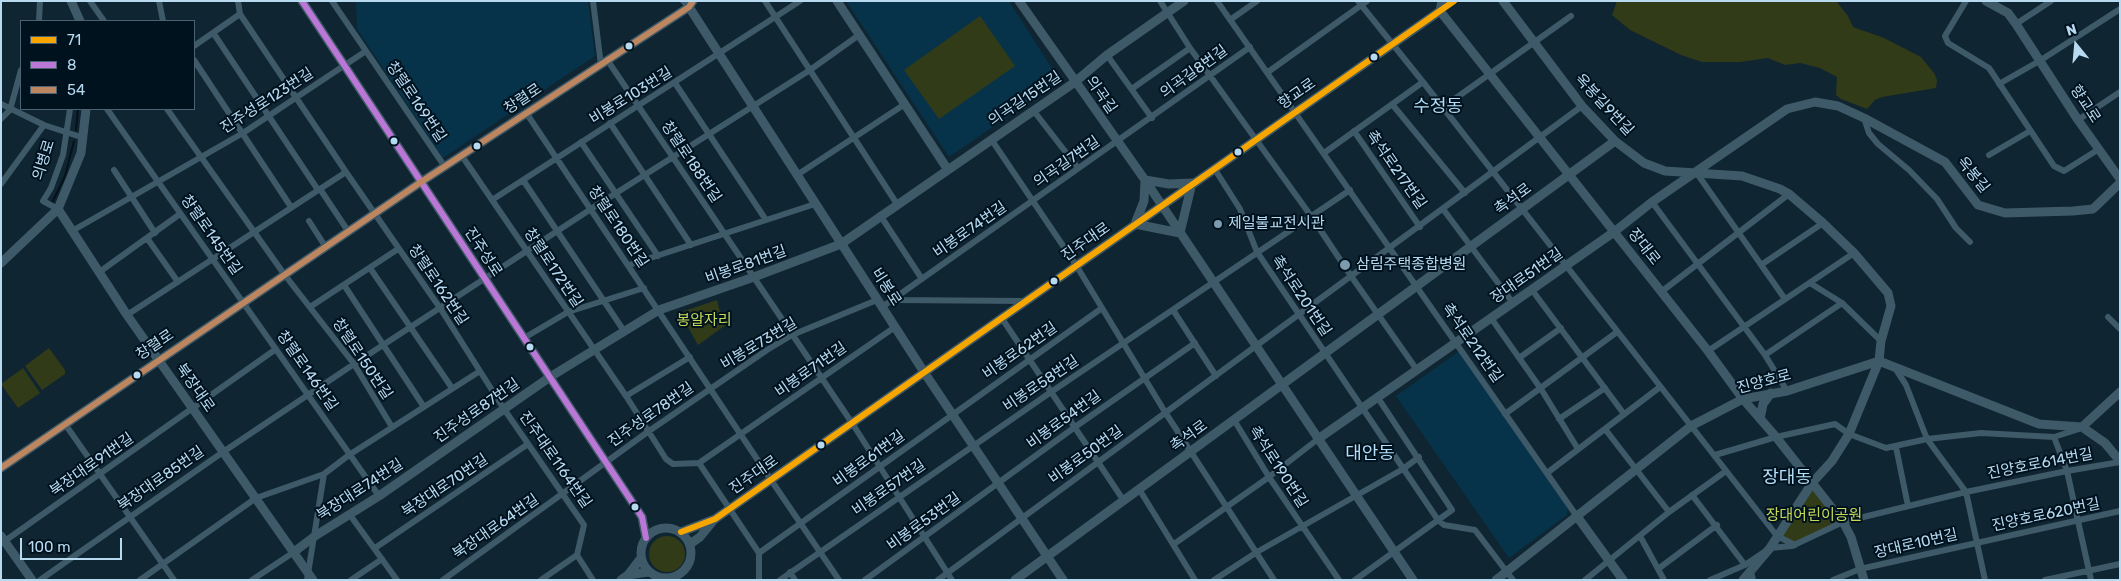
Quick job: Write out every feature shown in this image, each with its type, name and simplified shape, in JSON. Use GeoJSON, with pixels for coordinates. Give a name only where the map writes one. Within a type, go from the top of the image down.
{"type":"FeatureCollection","features":[{"type":"Feature","properties":{"kind":"street"},"geometry":{"type":"LineString","coordinates":[[39,20],[40,1]]}},
{"type":"Feature","properties":{"kind":"street"},"geometry":{"type":"LineString","coordinates":[[71,1],[80,20]]}},
{"type":"Feature","properties":{"kind":"street"},"geometry":{"type":"LineString","coordinates":[[90,1],[103,20]]}},
{"type":"Feature","properties":{"kind":"street"},"geometry":{"type":"LineString","coordinates":[[160,1],[163,20]]}},
{"type":"Feature","properties":{"kind":"street"},"geometry":{"type":"LineString","coordinates":[[195,45],[214,34],[240,14],[238,1]]}},
{"type":"Feature","properties":{"kind":"street","name":"진주성로"},"geometry":{"type":"LineString","coordinates":[[302,1],[642,517]]}},
{"type":"Feature","properties":{"kind":"street","name":"창렬로169번길"},"geometry":{"type":"LineString","coordinates":[[332,1],[445,167]]}},
{"type":"Feature","properties":{"kind":"street"},"geometry":{"type":"LineString","coordinates":[[593,1],[604,63]]}},
{"type":"Feature","properties":{"kind":"street"},"geometry":{"type":"LineString","coordinates":[[765,1],[897,204]]}},
{"type":"Feature","properties":{"kind":"street","name":"비봉로103번길"},"geometry":{"type":"LineString","coordinates":[[556,158],[719,55],[800,1]]}},
{"type":"Feature","properties":{"kind":"street"},"geometry":{"type":"LineString","coordinates":[[837,1],[948,170]]}},
{"type":"Feature","properties":{"kind":"street","name":"의곡길"},"geometry":{"type":"LineString","coordinates":[[1019,1],[1161,205]]}},
{"type":"Feature","properties":{"kind":"street"},"geometry":{"type":"LineString","coordinates":[[1160,1],[1190,48],[1311,216],[1350,276],[1379,314],[1417,370]]}},
{"type":"Feature","properties":{"kind":"street","name":"의곡길15번길"},"geometry":{"type":"LineString","coordinates":[[897,204],[1075,82],[1107,55],[1184,1]]}},
{"type":"Feature","properties":{"kind":"street","name":"촉석로212번길"},"geometry":{"type":"LineString","coordinates":[[1217,1],[1418,286],[1576,515]]}},
{"type":"Feature","properties":{"kind":"street"},"geometry":{"type":"LineString","coordinates":[[1230,20],[1257,1]]}},
{"type":"Feature","properties":{"kind":"street"},"geometry":{"type":"LineString","coordinates":[[1440,11],[1442,1]]}},
{"type":"Feature","properties":{"kind":"street"},"geometry":{"type":"LineString","coordinates":[[1440,11],[1454,1]]}},
{"type":"Feature","properties":{"kind":"street","name":"옥봉길9번길"},"geometry":{"type":"LineString","coordinates":[[1503,1],[1533,44],[1582,106],[1615,141],[1644,163],[1665,171],[1742,176],[1789,194],[1854,253],[1888,293],[1891,306],[1878,361],[1849,434],[1832,461],[1812,483]]}},
{"type":"Feature","properties":{"kind":"street"},"geometry":{"type":"LineString","coordinates":[[1966,1],[1945,36],[1948,43],[1989,68],[2054,166],[2064,171],[2099,149]]}},
{"type":"Feature","properties":{"kind":"street","name":"향교로"},"geometry":{"type":"LineString","coordinates":[[1986,1],[2008,13],[2120,181]]}},
{"type":"Feature","properties":{"kind":"street"},"geometry":{"type":"LineString","coordinates":[[2016,24],[2051,1]]}},
{"type":"Feature","properties":{"kind":"street"},"geometry":{"type":"LineString","coordinates":[[1999,84],[2041,60],[2120,9],[2115,1]]}},
{"type":"Feature","properties":{"kind":"street","name":"창렬로"},"geometry":{"type":"LineString","coordinates":[[1,468],[325,246],[604,63],[688,3]]}},
{"type":"Feature","properties":{"kind":"street","name":"비봉로"},"geometry":{"type":"LineString","coordinates":[[688,3],[719,55],[924,372],[1063,580]]}},
{"type":"Feature","properties":{"kind":"street"},"geometry":{"type":"LineString","coordinates":[[1268,72],[1362,3],[1392,44],[1777,536],[1795,545]]}},
{"type":"Feature","properties":{"kind":"street","name":"향교로"},"geometry":{"type":"LineString","coordinates":[[1161,205],[1440,11]]}},
{"type":"Feature","properties":{"kind":"street","name":"장대로"},"geometry":{"type":"LineString","coordinates":[[1440,11],[1662,292],[1743,399],[1776,437],[1843,522],[1851,537],[1864,580]]}},
{"type":"Feature","properties":{"kind":"street","name":"창렬로162번길"},"geometry":{"type":"LineString","coordinates":[[240,14],[374,214],[440,308],[504,409]]}},
{"type":"Feature","properties":{"kind":"street"},"geometry":{"type":"LineString","coordinates":[[1442,108],[1571,16]]}},
{"type":"Feature","properties":{"kind":"street"},"geometry":{"type":"LineString","coordinates":[[214,34],[268,117],[348,231]]}},
{"type":"Feature","properties":{"kind":"street","name":"북장대로85번길"},"geometry":{"type":"LineString","coordinates":[[40,580],[223,452],[354,364],[672,156],[810,70],[859,35]]}},
{"type":"Feature","properties":{"kind":"street","name":"의곡길8번길"},"geometry":{"type":"LineString","coordinates":[[1117,142],[1250,47]]}},
{"type":"Feature","properties":{"kind":"street"},"geometry":{"type":"LineString","coordinates":[[1132,88],[1190,48]]}},
{"type":"Feature","properties":{"kind":"street","name":"진주성로123번길"},"geometry":{"type":"LineString","coordinates":[[72,231],[243,133],[366,51]]}},
{"type":"Feature","properties":{"kind":"street","name":"의곡길8번길"},"geometry":{"type":"LineString","coordinates":[[1107,55],[1152,118]]}},
{"type":"Feature","properties":{"kind":"street"},"geometry":{"type":"LineString","coordinates":[[195,61],[292,207]]}},
{"type":"Feature","properties":{"kind":"street","name":"창렬로188번길"},"geometry":{"type":"LineString","coordinates":[[604,63],[638,106],[754,277],[852,423],[952,580]]}},
{"type":"Feature","properties":{"kind":"street"},"geometry":{"type":"LineString","coordinates":[[1,119],[10,110],[20,74]]}},
{"type":"Feature","properties":{"kind":"street"},"geometry":{"type":"LineString","coordinates":[[675,82],[766,220]]}},
{"type":"Feature","properties":{"kind":"street","name":"촉석로217번길"},"geometry":{"type":"LineString","coordinates":[[1324,152],[1423,82]]}},
{"type":"Feature","properties":{"kind":"street"},"geometry":{"type":"LineString","coordinates":[[2078,120],[2120,92]]}},
{"type":"Feature","properties":{"kind":"street","name":"옥봉길"},"geometry":{"type":"LineString","coordinates":[[1614,232],[1652,202],[1788,109],[1815,102],[1838,106],[1938,157],[1978,205],[2005,213],[2093,209],[2120,181]]}},
{"type":"Feature","properties":{"kind":"street"},"geometry":{"type":"LineString","coordinates":[[1,104],[44,125],[84,138]]}},
{"type":"Feature","properties":{"kind":"street"},"geometry":{"type":"LineString","coordinates":[[796,175],[905,104]]}},
{"type":"Feature","properties":{"kind":"street"},"geometry":{"type":"LineString","coordinates":[[1392,104],[1465,193]]}},
{"type":"Feature","properties":{"kind":"street"},"geometry":{"type":"LineString","coordinates":[[1444,209],[1582,106]]}},
{"type":"Feature","properties":{"kind":"street","name":"의병로"},"geometry":{"type":"LineString","coordinates":[[58,210],[43,202],[58,170],[67,133],[70,110]]}},
{"type":"Feature","properties":{"kind":"street","name":"의병로"},"geometry":{"type":"LineString","coordinates":[[1,263],[58,210],[81,153],[89,110]]}},
{"type":"Feature","properties":{"kind":"street","name":"창렬로145번길"},"geometry":{"type":"LineString","coordinates":[[107,110],[243,302]]}},
{"type":"Feature","properties":{"kind":"street","name":"창렬로150번길"},"geometry":{"type":"LineString","coordinates":[[168,110],[284,274],[354,364],[392,427]]}},
{"type":"Feature","properties":{"kind":"street"},"geometry":{"type":"LineString","coordinates":[[1033,110],[1078,168]]}},
{"type":"Feature","properties":{"kind":"street","name":"창렬로180번길"},"geometry":{"type":"LineString","coordinates":[[527,114],[742,434],[770,480],[839,580]]}},
{"type":"Feature","properties":{"kind":"street"},"geometry":{"type":"LineString","coordinates":[[1864,118],[1869,133],[1878,144],[1909,170],[1937,199],[1956,228],[1970,242]]}},
{"type":"Feature","properties":{"kind":"street"},"geometry":{"type":"LineString","coordinates":[[610,123],[643,175],[691,244]]}},
{"type":"Feature","properties":{"kind":"street"},"geometry":{"type":"LineString","coordinates":[[1,184],[44,125]]}},
{"type":"Feature","properties":{"kind":"street"},"geometry":{"type":"LineString","coordinates":[[1989,155],[2030,131]]}},
{"type":"Feature","properties":{"kind":"street","name":"촉석로217번길"},"geometry":{"type":"LineString","coordinates":[[1354,132],[1420,226],[1444,209],[1513,303]]}},
{"type":"Feature","properties":{"kind":"street"},"geometry":{"type":"LineString","coordinates":[[991,139],[1076,265],[1165,412],[1274,580]]}},
{"type":"Feature","properties":{"kind":"street","name":"촉석로"},"geometry":{"type":"LineString","coordinates":[[1016,580],[1615,141]]}},
{"type":"Feature","properties":{"kind":"street"},"geometry":{"type":"LineString","coordinates":[[582,142],[658,256]]}},
{"type":"Feature","properties":{"kind":"street","name":"의곡길7번길"},"geometry":{"type":"LineString","coordinates":[[1032,202],[1117,142]]}},
{"type":"Feature","properties":{"kind":"street","name":"창렬로172번길"},"geometry":{"type":"LineString","coordinates":[[462,156],[626,396],[666,459],[673,464],[699,463]]}},
{"type":"Feature","properties":{"kind":"street"},"geometry":{"type":"LineString","coordinates":[[492,200],[556,158]]}},
{"type":"Feature","properties":{"kind":"street","name":"촉석로201번길"},"geometry":{"type":"LineString","coordinates":[[1214,168],[1240,209],[1257,252],[1438,520]]}},
{"type":"Feature","properties":{"kind":"street"},"geometry":{"type":"LineString","coordinates":[[114,170],[155,233]]}},
{"type":"Feature","properties":{"kind":"street"},"geometry":{"type":"LineString","coordinates":[[127,315],[346,172]]}},
{"type":"Feature","properties":{"kind":"street"},"geometry":{"type":"LineString","coordinates":[[1696,172],[1785,299]]}},
{"type":"Feature","properties":{"kind":"street"},"geometry":{"type":"LineString","coordinates":[[523,180],[624,331]]}},
{"type":"Feature","properties":{"kind":"street"},"geometry":{"type":"LineString","coordinates":[[1145,180],[1169,184],[1192,184],[1180,233],[1135,224],[1144,201],[1145,180]]}},
{"type":"Feature","properties":{"kind":"street","name":"비봉로58번길"},"geometry":{"type":"LineString","coordinates":[[973,446],[1350,190]]}},
{"type":"Feature","properties":{"kind":"street"},"geometry":{"type":"LineString","coordinates":[[1662,292],[1789,194]]}},
{"type":"Feature","properties":{"kind":"street","name":"비봉로74번길"},"geometry":{"type":"LineString","coordinates":[[880,304],[892,300],[1032,202]]}},
{"type":"Feature","properties":{"kind":"street"},"geometry":{"type":"LineString","coordinates":[[1652,202],[1744,327],[1787,391]]}},
{"type":"Feature","properties":{"kind":"street"},"geometry":{"type":"LineString","coordinates":[[629,265],[815,204]]}},
{"type":"Feature","properties":{"kind":"street","name":"비봉로81번길"},"geometry":{"type":"LineString","coordinates":[[594,350],[659,310],[841,244],[897,204]]}},
{"type":"Feature","properties":{"kind":"street"},"geometry":{"type":"LineString","coordinates":[[1161,205],[1413,580]]}},
{"type":"Feature","properties":{"kind":"street","name":"진주대로"},"geometry":{"type":"LineString","coordinates":[[681,532],[715,519],[1161,205]]}},
{"type":"Feature","properties":{"kind":"street","name":"북장대로"},"geometry":{"type":"LineString","coordinates":[[58,210],[98,273],[310,577]]}},
{"type":"Feature","properties":{"kind":"street"},"geometry":{"type":"LineString","coordinates":[[98,273],[180,214]]}},
{"type":"Feature","properties":{"kind":"street"},"geometry":{"type":"LineString","coordinates":[[880,215],[922,279]]}},
{"type":"Feature","properties":{"kind":"street"},"geometry":{"type":"LineString","coordinates":[[309,221],[325,246]]}},
{"type":"Feature","properties":{"kind":"street"},"geometry":{"type":"LineString","coordinates":[[1761,265],[1823,223]]}},
{"type":"Feature","properties":{"kind":"street","name":"비봉로50번길"},"geometry":{"type":"LineString","coordinates":[[938,580],[1420,226]]}},
{"type":"Feature","properties":{"kind":"street","name":"장대로51번길"},"geometry":{"type":"LineString","coordinates":[[1318,439],[1614,232]]}},
{"type":"Feature","properties":{"kind":"street"},"geometry":{"type":"LineString","coordinates":[[147,238],[178,282]]}},
{"type":"Feature","properties":{"kind":"street"},"geometry":{"type":"LineString","coordinates":[[310,307],[398,249]]}},
{"type":"Feature","properties":{"kind":"street"},"geometry":{"type":"LineString","coordinates":[[1708,351],[1854,253]]}},
{"type":"Feature","properties":{"kind":"street"},"geometry":{"type":"LineString","coordinates":[[370,268],[452,388]]}},
{"type":"Feature","properties":{"kind":"street"},"geometry":{"type":"LineString","coordinates":[[1810,283],[1842,303],[1882,341]]}},
{"type":"Feature","properties":{"kind":"street"},"geometry":{"type":"LineString","coordinates":[[344,285],[424,407]]}},
{"type":"Feature","properties":{"kind":"street"},"geometry":{"type":"LineString","coordinates":[[524,338],[568,312],[644,288]]}},
{"type":"Feature","properties":{"kind":"street"},"geometry":{"type":"LineString","coordinates":[[1532,290],[1624,414]]}},
{"type":"Feature","properties":{"kind":"street"},"geometry":{"type":"LineString","coordinates":[[892,300],[1024,301]]}},
{"type":"Feature","properties":{"kind":"street","name":"창렬로146번길"},"geometry":{"type":"LineString","coordinates":[[243,302],[379,496]]}},
{"type":"Feature","properties":{"kind":"street"},"geometry":{"type":"LineString","coordinates":[[1764,355],[1842,303]]}},
{"type":"Feature","properties":{"kind":"street","name":"비봉로73번길"},"geometry":{"type":"LineString","coordinates":[[711,388],[792,335],[880,304]]}},
{"type":"Feature","properties":{"kind":"street","name":"비봉로62번길"},"geometry":{"type":"LineString","coordinates":[[952,415],[1102,308]]}},
{"type":"Feature","properties":{"kind":"street"},"geometry":{"type":"LineString","coordinates":[[1173,310],[1216,376]]}},
{"type":"Feature","properties":{"kind":"street"},"geometry":{"type":"LineString","coordinates":[[1001,317],[1124,501]]}},
{"type":"Feature","properties":{"kind":"street"},"geometry":{"type":"LineString","coordinates":[[2108,317],[2120,329]]}},
{"type":"Feature","properties":{"kind":"street"},"geometry":{"type":"LineString","coordinates":[[1491,318],[1541,390],[1578,450]]}},
{"type":"Feature","properties":{"kind":"street","name":"비봉로71번길"},"geometry":{"type":"LineString","coordinates":[[699,463],[895,327]]}},
{"type":"Feature","properties":{"kind":"street"},"geometry":{"type":"LineString","coordinates":[[1519,358],[1561,328]]}},
{"type":"Feature","properties":{"kind":"street"},"geometry":{"type":"LineString","coordinates":[[1505,414],[1541,390],[1617,332]]}},
{"type":"Feature","properties":{"kind":"street","name":"비봉로54번길"},"geometry":{"type":"LineString","coordinates":[[998,484],[1075,427],[1195,343]]}},
{"type":"Feature","properties":{"kind":"street","name":"북장대로91번길"},"geometry":{"type":"LineString","coordinates":[[2,540],[100,474],[276,349]]}},
{"type":"Feature","properties":{"kind":"street","name":"진주성로87번길"},"geometry":{"type":"LineString","coordinates":[[420,467],[550,377],[594,350]]}},
{"type":"Feature","properties":{"kind":"street"},"geometry":{"type":"LineString","coordinates":[[626,396],[690,357]]}},
{"type":"Feature","properties":{"kind":"street"},"geometry":{"type":"LineString","coordinates":[[1878,361],[2039,424],[2082,428],[2105,444],[2120,462]]}},
{"type":"Feature","properties":{"kind":"street","name":"진양호로"},"geometry":{"type":"LineString","coordinates":[[1496,580],[1635,468],[1691,426],[1743,399],[1787,391],[1878,361]]}},
{"type":"Feature","properties":{"kind":"street"},"geometry":{"type":"LineString","coordinates":[[1894,367],[1906,385],[1927,439],[1966,492],[1985,580]]}},
{"type":"Feature","properties":{"kind":"street"},"geometry":{"type":"LineString","coordinates":[[140,580],[256,498],[324,474],[480,370]]}},
{"type":"Feature","properties":{"kind":"street"},"geometry":{"type":"LineString","coordinates":[[1547,473],[1660,387]]}},
{"type":"Feature","properties":{"kind":"street","name":"진주성로78번길"},"geometry":{"type":"LineString","coordinates":[[564,494],[711,388]]}},
{"type":"Feature","properties":{"kind":"street"},"geometry":{"type":"LineString","coordinates":[[1560,420],[1605,388]]}},
{"type":"Feature","properties":{"kind":"street"},"geometry":{"type":"LineString","coordinates":[[1715,456],[1776,437],[1835,424],[1849,434],[1886,448],[1927,439],[1981,433],[2054,437],[2082,428],[2120,392]]}},
{"type":"Feature","properties":{"kind":"street"},"geometry":{"type":"LineString","coordinates":[[1760,418],[1763,404],[1771,393]]}},
{"type":"Feature","properties":{"kind":"street"},"geometry":{"type":"LineString","coordinates":[[1355,580],[1452,510],[1378,398]]}},
{"type":"Feature","properties":{"kind":"street","name":"진주대로1164번길"},"geometry":{"type":"LineString","coordinates":[[504,409],[584,524],[576,554]]}},
{"type":"Feature","properties":{"kind":"street","name":"비봉로61번길"},"geometry":{"type":"LineString","coordinates":[[759,553],[952,415]]}},
{"type":"Feature","properties":{"kind":"street","name":"촉석로190번길"},"geometry":{"type":"LineString","coordinates":[[1234,420],[1301,526],[1339,580]]}},
{"type":"Feature","properties":{"kind":"street"},"geometry":{"type":"LineString","coordinates":[[65,424],[174,580]]}},
{"type":"Feature","properties":{"kind":"street"},"geometry":{"type":"LineString","coordinates":[[1605,429],[1669,512]]}},
{"type":"Feature","properties":{"kind":"street"},"geometry":{"type":"LineString","coordinates":[[2054,437],[2067,471],[2091,580]]}},
{"type":"Feature","properties":{"kind":"street"},"geometry":{"type":"LineString","coordinates":[[1174,544],[1269,477],[1318,439]]}},
{"type":"Feature","properties":{"kind":"street","name":"북장대로70번길"},"geometry":{"type":"LineString","coordinates":[[375,548],[528,444]]}},
{"type":"Feature","properties":{"kind":"street","name":"비봉로57번길"},"geometry":{"type":"LineString","coordinates":[[780,580],[973,446]]}},
{"type":"Feature","properties":{"kind":"street"},"geometry":{"type":"LineString","coordinates":[[1896,447],[1908,506]]}},
{"type":"Feature","properties":{"kind":"street"},"geometry":{"type":"LineString","coordinates":[[1214,580],[1301,526],[1404,469],[1418,457]]}},
{"type":"Feature","properties":{"kind":"street","name":"진양호로614번길"},"geometry":{"type":"LineString","coordinates":[[1770,548],[1795,545],[1843,522],[1908,506],[2067,471],[2120,462]]}},
{"type":"Feature","properties":{"kind":"street"},"geometry":{"type":"LineString","coordinates":[[699,463],[759,553],[759,580]]}},
{"type":"Feature","properties":{"kind":"street","name":"북장대로74번길"},"geometry":{"type":"LineString","coordinates":[[294,552],[315,536],[379,496],[420,467]]}},
{"type":"Feature","properties":{"kind":"street"},"geometry":{"type":"LineString","coordinates":[[1585,580],[1669,512],[1726,471]]}},
{"type":"Feature","properties":{"kind":"street","name":"북장대로74번길"},"geometry":{"type":"LineString","coordinates":[[315,536],[324,474]]}},
{"type":"Feature","properties":{"kind":"street"},"geometry":{"type":"LineString","coordinates":[[1743,580],[1770,548],[1812,483]]}},
{"type":"Feature","properties":{"kind":"street","name":"비봉로53번길"},"geometry":{"type":"LineString","coordinates":[[865,580],[998,484]]}},
{"type":"Feature","properties":{"kind":"street"},"geometry":{"type":"LineString","coordinates":[[1139,489],[1195,580]]}},
{"type":"Feature","properties":{"kind":"street","name":"북장대로64번길"},"geometry":{"type":"LineString","coordinates":[[443,580],[564,494]]}},
{"type":"Feature","properties":{"kind":"street"},"geometry":{"type":"LineString","coordinates":[[1692,495],[1717,526],[1749,572]]}},
{"type":"Feature","properties":{"kind":"street","name":"진양호로620번길"},"geometry":{"type":"LineString","coordinates":[[1977,543],[2120,511]]}},
{"type":"Feature","properties":{"kind":"street"},"geometry":{"type":"LineString","coordinates":[[350,515],[397,580]]}},
{"type":"Feature","properties":{"kind":"street"},"geometry":{"type":"LineString","coordinates":[[1576,515],[1623,580]]}},
{"type":"Feature","properties":{"kind":"street"},"geometry":{"type":"LineString","coordinates":[[642,517],[658,529]]}},
{"type":"Feature","properties":{"kind":"street"},"geometry":{"type":"LineString","coordinates":[[642,517],[646,538]]}},
{"type":"Feature","properties":{"kind":"street","name":"진주대로"},"geometry":{"type":"LineString","coordinates":[[690,544],[700,538],[715,519]]}},
{"type":"Feature","properties":{"kind":"street"},"geometry":{"type":"LineString","coordinates":[[1438,520],[1444,525],[1475,530],[1513,580]]}},
{"type":"Feature","properties":{"kind":"street"},"geometry":{"type":"LineString","coordinates":[[1658,569],[1717,526]]}},
{"type":"Feature","properties":{"kind":"street"},"geometry":{"type":"LineString","coordinates":[[687,568],[674,579],[660,578],[648,572],[641,558],[640,551],[646,538],[658,529],[670,528],[681,532],[690,544],[692,552],[687,568],[687,580]]}},
{"type":"Feature","properties":{"kind":"street"},"geometry":{"type":"LineString","coordinates":[[310,577],[315,536]]}},
{"type":"Feature","properties":{"kind":"street"},"geometry":{"type":"LineString","coordinates":[[1640,536],[1664,580]]}},
{"type":"Feature","properties":{"kind":"street"},"geometry":{"type":"LineString","coordinates":[[2,540],[32,580]]}},
{"type":"Feature","properties":{"kind":"street","name":"장대로10번길"},"geometry":{"type":"LineString","coordinates":[[1833,580],[1860,569],[1977,543]]}},
{"type":"Feature","properties":{"kind":"street"},"geometry":{"type":"LineString","coordinates":[[252,580],[294,552]]}},
{"type":"Feature","properties":{"kind":"street"},"geometry":{"type":"LineString","coordinates":[[540,580],[576,554],[593,580]]}},
{"type":"Feature","properties":{"kind":"street"},"geometry":{"type":"LineString","coordinates":[[624,577],[641,558]]}},
{"type":"Feature","properties":{"kind":"street"},"geometry":{"type":"LineString","coordinates":[[351,580],[382,559]]}},
{"type":"Feature","properties":{"kind":"street"},"geometry":{"type":"LineString","coordinates":[[2045,580],[2120,564]]}},
{"type":"Feature","properties":{"kind":"street"},"geometry":{"type":"LineString","coordinates":[[624,577],[648,572]]}},
{"type":"Feature","properties":{"kind":"street"},"geometry":{"type":"LineString","coordinates":[[790,572],[795,580]]}},
{"type":"Feature","properties":{"kind":"street"},"geometry":{"type":"LineString","coordinates":[[1710,580],[1749,572]]}},
{"type":"Feature","properties":{"kind":"shaded area"},"geometry":{"type":"Polygon","coordinates":[[[356,1],[588,1],[595,56],[443,158],[357,29],[356,1]]]}},
{"type":"Feature","properties":{"kind":"shaded area"},"geometry":{"type":"Polygon","coordinates":[[[846,1],[1009,1],[1060,81],[949,157],[846,1]]]}},
{"type":"Feature","properties":{"kind":"shaded area"},"geometry":{"type":"Polygon","coordinates":[[[1458,352],[1463,353],[1568,505],[1567,515],[1509,558],[1396,396],[1458,352]]]}},
{"type":"Feature","properties":{"kind":"green space"},"geometry":{"type":"Polygon","coordinates":[[[1617,1],[1836,1],[1848,16],[1853,27],[1884,38],[1921,57],[1934,73],[1937,80],[1936,88],[1882,97],[1875,100],[1867,109],[1841,99],[1836,95],[1837,77],[1820,68],[1800,63],[1785,65],[1768,58],[1740,62],[1702,62],[1681,55],[1630,30],[1612,15],[1617,1]]]}},
{"type":"Feature","properties":{"kind":"green space"},"geometry":{"type":"Polygon","coordinates":[[[980,16],[1015,66],[939,119],[904,70],[980,16]]]}},
{"type":"Feature","properties":{"kind":"green space","name":"봉알자리"},"geometry":{"type":"Polygon","coordinates":[[[717,300],[721,316],[727,324],[698,345],[685,322],[684,311],[717,300]]]}},
{"type":"Feature","properties":{"kind":"green space"},"geometry":{"type":"Polygon","coordinates":[[[49,348],[65,370],[65,374],[42,390],[25,366],[49,348]]]}},
{"type":"Feature","properties":{"kind":"green space"},"geometry":{"type":"Polygon","coordinates":[[[23,368],[40,393],[18,408],[1,384],[23,368]]]}},
{"type":"Feature","properties":{"kind":"green space","name":"장대어린이공원"},"geometry":{"type":"Polygon","coordinates":[[[1812,483],[1843,522],[1795,545],[1777,536],[1812,483]]]}},
{"type":"Feature","properties":{"kind":"green space"},"geometry":{"type":"Polygon","coordinates":[[[667,536],[679,542],[685,554],[679,566],[667,572],[655,566],[649,554],[655,542],[667,536]]]}},
{"type":"Feature","properties":{"kind":"waterway"},"geometry":{"type":"LineString","coordinates":[[76,130],[78,110]]}},
{"type":"Feature","properties":{"kind":"waterway"},"geometry":{"type":"LineString","coordinates":[[52,203],[65,176],[74,141]]}},
{"type":"Feature","properties":{"kind":"transit line","name":"8"},"geometry":{"type":"LineString","coordinates":[[302,1],[642,517],[646,538]]}},
{"type":"Feature","properties":{"kind":"transit line","name":"54"},"geometry":{"type":"LineString","coordinates":[[1,468],[421,182],[689,7],[693,1]]}},
{"type":"Feature","properties":{"kind":"transit line","name":"71"},"geometry":{"type":"LineString","coordinates":[[681,532],[715,519],[1454,1]]}},
{"type":"Feature","properties":{"kind":"place","name":"제일불교전시관"},"geometry":{"type":"Point","coordinates":[1218,224]}},
{"type":"Feature","properties":{"kind":"place","name":"삼림주택종합병원"},"geometry":{"type":"Point","coordinates":[1345,265]}},
{"type":"Feature","properties":{"kind":"district","name":"수정동"},"geometry":{"type":"Point","coordinates":[1438,107]}},
{"type":"Feature","properties":{"kind":"district","name":"대안동"},"geometry":{"type":"Point","coordinates":[1370,454]}},
{"type":"Feature","properties":{"kind":"district","name":"장대동"},"geometry":{"type":"Point","coordinates":[1787,478]}}]}
